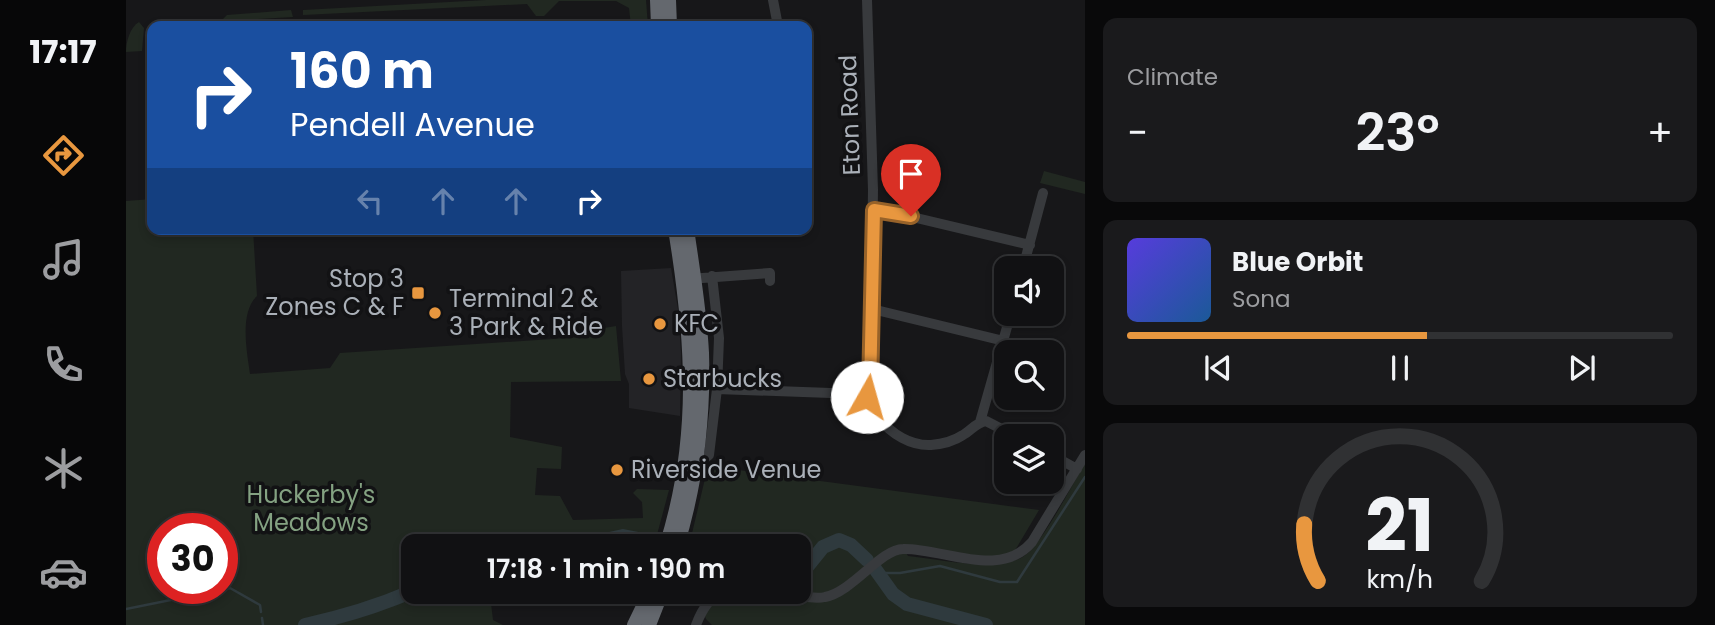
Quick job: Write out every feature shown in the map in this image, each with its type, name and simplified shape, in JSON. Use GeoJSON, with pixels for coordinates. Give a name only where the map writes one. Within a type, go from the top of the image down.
{"type":"FeatureCollection","features":[{"type":"Feature","properties":{"kind":"highway"},"geometry":{"type":"LineString","coordinates":[[657,0],[658,21]]}},
{"type":"Feature","properties":{"kind":"highway"},"geometry":{"type":"LineString","coordinates":[[668,0],[670,21]]}},
{"type":"Feature","properties":{"kind":"highway"},"geometry":{"type":"LineString","coordinates":[[675,534],[696,458],[702,372],[701,332],[678,235]]}},
{"type":"Feature","properties":{"kind":"highway"},"geometry":{"type":"LineString","coordinates":[[674,534],[690,421],[687,235]]}},
{"type":"Feature","properties":{"kind":"highway"},"geometry":{"type":"LineString","coordinates":[[634,625],[644,604]]}},
{"type":"Feature","properties":{"kind":"highway"},"geometry":{"type":"LineString","coordinates":[[649,625],[657,604]]}},
{"type":"Feature","properties":{"kind":"street"},"geometry":{"type":"LineString","coordinates":[[773,0],[777,21]]}},
{"type":"Feature","properties":{"kind":"street","name":"Eton Road"},"geometry":{"type":"LineString","coordinates":[[867,0],[874,210],[870,390],[867,397]]}},
{"type":"Feature","properties":{"kind":"street"},"geometry":{"type":"LineString","coordinates":[[1027,256],[1044,193]]}},
{"type":"Feature","properties":{"kind":"street"},"geometry":{"type":"LineString","coordinates":[[874,210],[1030,245]]}},
{"type":"Feature","properties":{"kind":"street"},"geometry":{"type":"LineString","coordinates":[[689,279],[770,273]]}},
{"type":"Feature","properties":{"kind":"street"},"geometry":{"type":"LineString","coordinates":[[696,458],[709,455],[717,389],[719,338],[712,276]]}},
{"type":"Feature","properties":{"kind":"street"},"geometry":{"type":"LineString","coordinates":[[872,309],[1000,340]]}},
{"type":"Feature","properties":{"kind":"street"},"geometry":{"type":"LineString","coordinates":[[981,422],[994,376]]}},
{"type":"Feature","properties":{"kind":"street"},"geometry":{"type":"LineString","coordinates":[[717,389],[858,394],[867,397],[880,419],[895,434],[918,444],[939,444],[954,440],[981,422],[986,421],[994,425]]}},
{"type":"Feature","properties":{"kind":"street"},"geometry":{"type":"LineString","coordinates":[[811,595],[824,597],[840,592],[874,564],[900,548],[993,562],[1023,553],[1085,455]]}},
{"type":"Feature","properties":{"kind":"street"},"geometry":{"type":"LineString","coordinates":[[1064,462],[1077,469]]}},
{"type":"Feature","properties":{"kind":"street"},"geometry":{"type":"LineString","coordinates":[[696,625],[707,604]]}},
{"type":"Feature","properties":{"kind":"shaded area"},"geometry":{"type":"Polygon","coordinates":[[[671,268],[678,309],[681,353],[680,416],[629,408],[622,326],[621,271],[671,268]]]}},
{"type":"Feature","properties":{"kind":"green space"},"geometry":{"type":"Polygon","coordinates":[[[486,0],[646,0],[648,21],[630,21],[629,8],[616,1],[559,1],[544,16],[536,16],[527,4],[303,15],[303,10],[486,0]]]}},
{"type":"Feature","properties":{"kind":"green space"},"geometry":{"type":"Polygon","coordinates":[[[291,10],[293,17],[223,19],[227,15],[291,10]]]}},
{"type":"Feature","properties":{"kind":"green space"},"geometry":{"type":"Polygon","coordinates":[[[139,22],[144,28],[142,51],[126,52],[129,35],[139,22]]]}},
{"type":"Feature","properties":{"kind":"green space"},"geometry":{"type":"Polygon","coordinates":[[[1044,171],[1085,182],[1085,194],[1040,183],[1044,171]]]}},
{"type":"Feature","properties":{"kind":"green space","name":"Huckerby's Meadows"},"geometry":{"type":"Polygon","coordinates":[[[147,199],[147,235],[253,235],[257,296],[251,303],[246,322],[250,374],[330,368],[340,353],[582,337],[586,331],[616,326],[621,381],[511,382],[510,437],[562,447],[561,469],[537,468],[535,495],[560,496],[573,520],[643,518],[642,502],[633,493],[637,489],[669,490],[657,534],[401,534],[401,604],[491,604],[493,620],[503,625],[126,625],[126,201],[147,199]]]}},
{"type":"Feature","properties":{"kind":"green space"},"geometry":{"type":"Polygon","coordinates":[[[1085,463],[1085,625],[712,625],[706,619],[701,606],[695,604],[811,604],[811,534],[692,534],[708,466],[1039,510],[1014,552],[992,558],[901,545],[908,556],[950,562],[995,564],[1021,558],[1037,542],[1085,463]]]}},
{"type":"Feature","properties":{"kind":"waterway"},"geometry":{"type":"LineString","coordinates":[[879,573],[900,573],[940,566],[1000,582],[1017,582],[1085,477]]}},
{"type":"Feature","properties":{"kind":"waterway"},"geometry":{"type":"LineString","coordinates":[[811,562],[823,547],[839,540],[851,545],[867,560]]}},
{"type":"Feature","properties":{"kind":"waterway"},"geometry":{"type":"LineString","coordinates":[[873,566],[893,594],[907,604],[986,625]]}},
{"type":"Feature","properties":{"kind":"waterway"},"geometry":{"type":"LineString","coordinates":[[126,609],[230,588],[260,605],[261,612]]}},
{"type":"Feature","properties":{"kind":"waterway"},"geometry":{"type":"LineString","coordinates":[[305,625],[360,611],[401,596]]}},
{"type":"Feature","properties":{"kind":"waterway"},"geometry":{"type":"LineString","coordinates":[[262,618],[263,625]]}},
{"type":"Feature","properties":{"kind":"place","name":"Stop 3 Zones C & F"},"geometry":{"type":"Point","coordinates":[418,293]}},
{"type":"Feature","properties":{"kind":"place","name":"Terminal 2 & 3 Park & Ride"},"geometry":{"type":"Point","coordinates":[435,313]}},
{"type":"Feature","properties":{"kind":"place","name":"KFC"},"geometry":{"type":"Point","coordinates":[660,324]}},
{"type":"Feature","properties":{"kind":"place","name":"Starbucks"},"geometry":{"type":"Point","coordinates":[649,379]}},
{"type":"Feature","properties":{"kind":"place","name":"Riverside Venue"},"geometry":{"type":"Point","coordinates":[617,470]}},
{"type":"Feature","properties":{"kind":"route"},"geometry":{"type":"LineString","coordinates":[[867,397],[870,390],[874,210],[911,216]]}}]}
